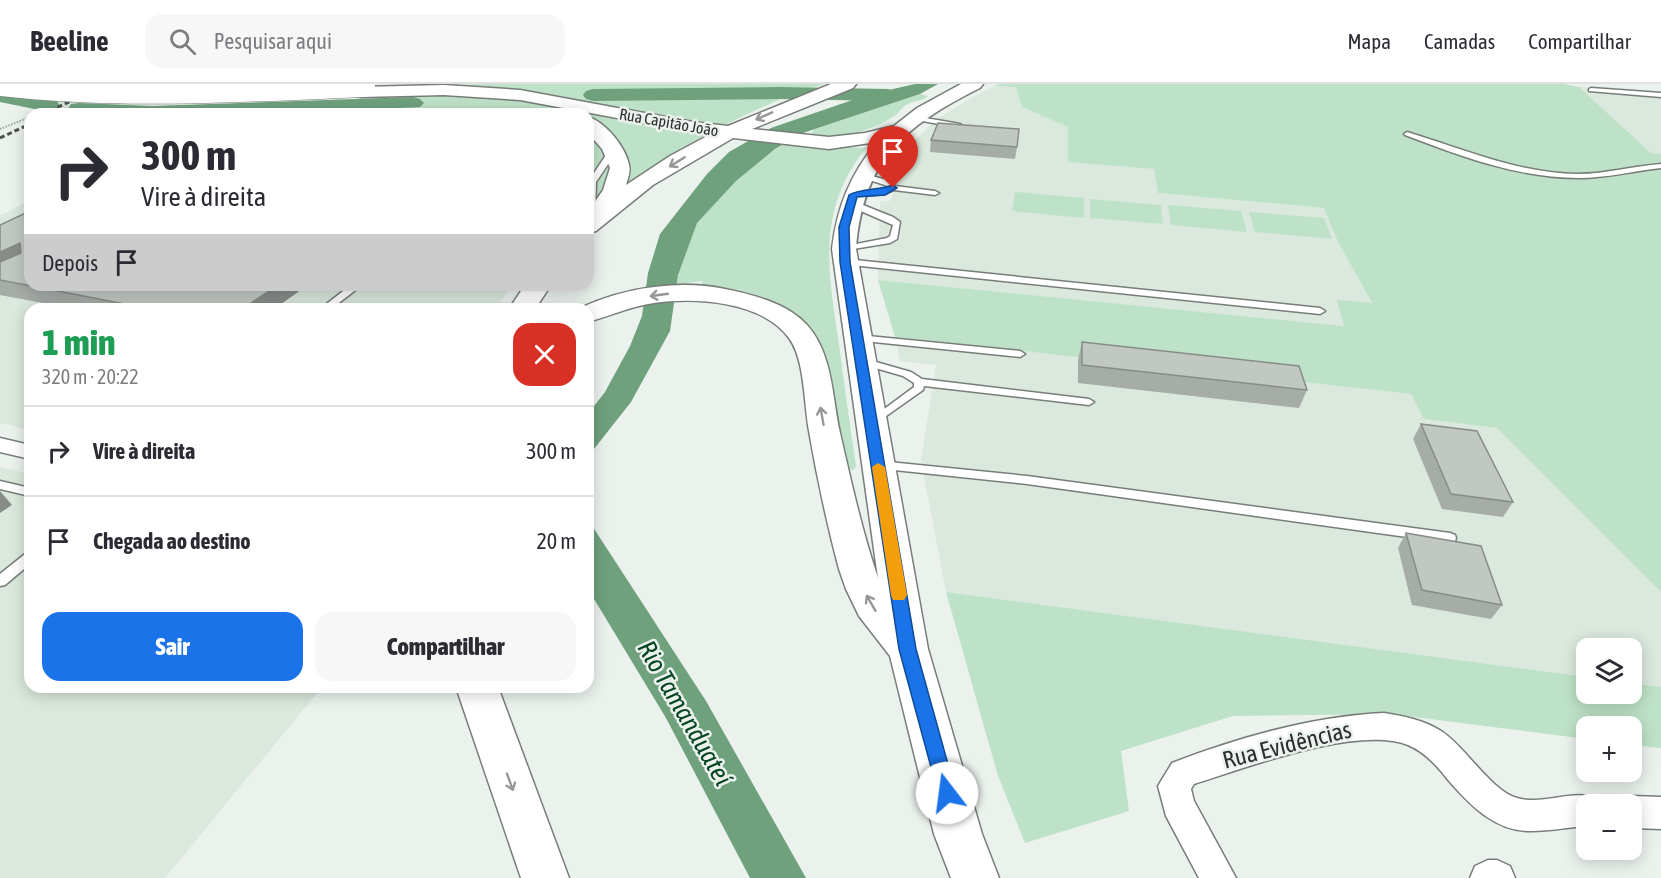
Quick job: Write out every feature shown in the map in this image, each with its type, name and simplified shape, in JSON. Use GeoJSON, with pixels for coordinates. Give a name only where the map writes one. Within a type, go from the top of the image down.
{"type":"FeatureCollection","features":[{"type":"Feature","properties":{"kind":"highway"},"geometry":{"type":"LineString","coordinates":[[0,92],[109,98],[363,89],[430,84]]}},
{"type":"Feature","properties":{"kind":"highway"},"geometry":{"type":"LineString","coordinates":[[594,221],[644,183],[727,133],[801,100],[847,84]]}},
{"type":"Feature","properties":{"kind":"highway"},"geometry":{"type":"LineString","coordinates":[[974,84],[951,95],[906,124],[877,153],[865,190],[844,227],[845,255],[859,349],[908,649],[958,834],[975,878]]}},
{"type":"Feature","properties":{"kind":"highway"},"geometry":{"type":"LineString","coordinates":[[0,86],[58,92],[119,93],[363,89]]}},
{"type":"Feature","properties":{"kind":"highway","name":"Rua Capitão João"},"geometry":{"type":"LineString","coordinates":[[363,89],[464,91],[543,99],[589,108]]}},
{"type":"Feature","properties":{"kind":"highway"},"geometry":{"type":"LineString","coordinates":[[543,99],[563,108]]}},
{"type":"Feature","properties":{"kind":"highway","name":"Rua Capitão João"},"geometry":{"type":"LineString","coordinates":[[594,109],[681,126],[810,142],[842,143],[906,124]]}},
{"type":"Feature","properties":{"kind":"highway"},"geometry":{"type":"LineString","coordinates":[[594,128],[613,151],[621,168],[619,179],[594,217]]}},
{"type":"Feature","properties":{"kind":"highway"},"geometry":{"type":"LineString","coordinates":[[600,310],[663,295],[707,293],[730,297],[775,313],[791,325],[806,343],[815,375],[822,419],[857,571],[867,597],[879,617],[908,649]]}},
{"type":"Feature","properties":{"kind":"highway"},"geometry":{"type":"LineString","coordinates":[[479,693],[544,878]]}},
{"type":"Feature","properties":{"kind":"highway"},"geometry":{"type":"LineString","coordinates":[[492,732],[494,693]]}},
{"type":"Feature","properties":{"kind":"street"},"geometry":{"type":"LineString","coordinates":[[0,445],[24,451]]}},
{"type":"Feature","properties":{"kind":"street","name":"Rua Evidências"},"geometry":{"type":"LineString","coordinates":[[1218,878],[1178,805],[1173,786],[1183,773],[1308,737],[1362,726],[1402,729],[1433,742],[1496,807],[1528,816],[1576,811]]}},
{"type":"Feature","properties":{"kind":"street"},"geometry":{"type":"LineString","coordinates":[[1642,812],[1661,813]]}},
{"type":"Feature","properties":{"kind":"street"},"geometry":{"type":"LineString","coordinates":[[1488,878],[1497,878]]}},
{"type":"Feature","properties":{"kind":"lane"},"geometry":{"type":"LineString","coordinates":[[1591,90],[1661,95]]}},
{"type":"Feature","properties":{"kind":"lane"},"geometry":{"type":"LineString","coordinates":[[906,124],[974,128]]}},
{"type":"Feature","properties":{"kind":"lane"},"geometry":{"type":"LineString","coordinates":[[1407,134],[1502,167],[1528,172],[1580,176],[1661,166]]}},
{"type":"Feature","properties":{"kind":"lane"},"geometry":{"type":"LineString","coordinates":[[594,178],[604,167],[613,151]]}},
{"type":"Feature","properties":{"kind":"lane"},"geometry":{"type":"LineString","coordinates":[[865,190],[935,193]]}},
{"type":"Feature","properties":{"kind":"lane"},"geometry":{"type":"LineString","coordinates":[[845,255],[894,237],[897,224],[865,190]]}},
{"type":"Feature","properties":{"kind":"lane"},"geometry":{"type":"LineString","coordinates":[[845,255],[1320,311]]}},
{"type":"Feature","properties":{"kind":"lane"},"geometry":{"type":"LineString","coordinates":[[333,303],[349,291]]}},
{"type":"Feature","properties":{"kind":"lane"},"geometry":{"type":"LineString","coordinates":[[859,349],[1020,354]]}},
{"type":"Feature","properties":{"kind":"lane"},"geometry":{"type":"LineString","coordinates":[[859,349],[919,382],[1089,402]]}},
{"type":"Feature","properties":{"kind":"lane"},"geometry":{"type":"LineString","coordinates":[[871,424],[919,388],[919,382]]}},
{"type":"Feature","properties":{"kind":"lane"},"geometry":{"type":"LineString","coordinates":[[878,465],[1027,480],[1450,538]]}},
{"type":"Feature","properties":{"kind":"lane"},"geometry":{"type":"LineString","coordinates":[[0,484],[24,490]]}},
{"type":"Feature","properties":{"kind":"lane"},"geometry":{"type":"LineString","coordinates":[[0,581],[24,562]]}},
{"type":"Feature","properties":{"kind":"path"},"geometry":{"type":"LineString","coordinates":[[0,129],[24,119]]}},
{"type":"Feature","properties":{"kind":"shaded area"},"geometry":{"type":"Polygon","coordinates":[[[77,84],[172,84],[126,108],[91,105],[84,108],[46,108],[60,102],[55,101],[88,85],[77,84]]]}},
{"type":"Feature","properties":{"kind":"shaded area"},"geometry":{"type":"Polygon","coordinates":[[[824,84],[808,90],[594,92],[593,98],[614,100],[781,99],[705,135],[634,178],[594,208],[594,108],[394,108],[431,86],[824,84]]]}},
{"type":"Feature","properties":{"kind":"shaded area"},"geometry":{"type":"Polygon","coordinates":[[[1000,84],[1564,84],[1579,87],[1651,153],[1661,154],[1661,592],[1497,428],[1424,419],[1411,394],[895,337],[878,280],[1344,326],[1337,300],[1372,303],[1338,242],[1324,208],[1158,193],[1154,169],[1068,162],[1068,127],[1022,107],[1016,87],[994,86],[1000,84]]]}},
{"type":"Feature","properties":{"kind":"shaded area"},"geometry":{"type":"Polygon","coordinates":[[[994,86],[1016,87],[1022,107],[1069,127],[1068,162],[1154,169],[1158,193],[1324,208],[1338,242],[1372,303],[1344,326],[878,280],[880,201],[890,201],[910,145],[937,119],[994,86]]]}},
{"type":"Feature","properties":{"kind":"shaded area"},"geometry":{"type":"Polygon","coordinates":[[[1579,87],[1661,93],[1661,154],[1651,153],[1579,87]]]}},
{"type":"Feature","properties":{"kind":"shaded area"},"geometry":{"type":"Polygon","coordinates":[[[920,94],[928,96],[906,105],[896,115],[867,130],[836,137],[812,134],[813,130],[920,94]]]}},
{"type":"Feature","properties":{"kind":"shaded area"},"geometry":{"type":"Polygon","coordinates":[[[784,144],[866,148],[850,172],[839,195],[830,242],[832,291],[856,466],[854,470],[846,468],[814,335],[804,322],[779,304],[749,293],[702,285],[702,281],[677,284],[684,252],[697,222],[714,202],[738,180],[784,144]]]}},
{"type":"Feature","properties":{"kind":"shaded area"},"geometry":{"type":"Polygon","coordinates":[[[1015,192],[1084,198],[1084,218],[1012,211],[1015,192]]]}},
{"type":"Feature","properties":{"kind":"shaded area"},"geometry":{"type":"Polygon","coordinates":[[[1090,199],[1161,205],[1163,224],[1090,218],[1090,199]]]}},
{"type":"Feature","properties":{"kind":"shaded area"},"geometry":{"type":"Polygon","coordinates":[[[24,203],[24,291],[508,291],[499,303],[24,303],[24,429],[0,423],[0,216],[24,203]]]}},
{"type":"Feature","properties":{"kind":"shaded area"},"geometry":{"type":"Polygon","coordinates":[[[1168,205],[1241,211],[1247,232],[1171,225],[1168,205]]]}},
{"type":"Feature","properties":{"kind":"shaded area"},"geometry":{"type":"Polygon","coordinates":[[[1249,212],[1324,218],[1332,239],[1255,232],[1249,212]]]}},
{"type":"Feature","properties":{"kind":"shaded area"},"geometry":{"type":"Polygon","coordinates":[[[895,337],[1411,394],[1424,419],[1497,428],[1661,592],[1661,687],[1642,684],[1642,638],[1576,638],[1576,676],[946,592],[921,460],[936,365],[900,361],[895,337]]]}},
{"type":"Feature","properties":{"kind":"shaded area"},"geometry":{"type":"Polygon","coordinates":[[[0,467],[24,473],[24,693],[317,693],[165,878],[0,878],[0,467]]]}},
{"type":"Feature","properties":{"kind":"shaded area"},"geometry":{"type":"Polygon","coordinates":[[[946,592],[1576,676],[1576,704],[1642,704],[1642,684],[1661,687],[1661,748],[1642,746],[1642,716],[1576,716],[1576,738],[1391,714],[1233,716],[1121,751],[1129,811],[1025,843],[998,776],[946,592]]]}},
{"type":"Feature","properties":{"kind":"water"},"geometry":{"type":"Polygon","coordinates":[[[915,84],[938,84],[920,94],[803,133],[775,149],[736,181],[697,223],[678,275],[670,331],[631,402],[594,449],[594,406],[605,392],[630,346],[642,316],[648,273],[660,234],[707,174],[729,152],[771,128],[867,95],[915,84]]]}},
{"type":"Feature","properties":{"kind":"water","name":"Rio Tamanduateí"},"geometry":{"type":"Polygon","coordinates":[[[594,529],[706,701],[806,878],[750,878],[666,718],[594,599],[594,529]]]}},
{"type":"Feature","properties":{"kind":"building"},"geometry":{"type":"Polygon","coordinates":[[[938,123],[1019,129],[1017,147],[931,140],[938,123]]]}},
{"type":"Feature","properties":{"kind":"building"},"geometry":{"type":"Polygon","coordinates":[[[24,214],[24,285],[0,280],[0,262],[21,253],[20,243],[0,252],[0,225],[24,214]]]}},
{"type":"Feature","properties":{"kind":"building"},"geometry":{"type":"Polygon","coordinates":[[[57,291],[269,291],[251,303],[120,303],[57,291]]]}},
{"type":"Feature","properties":{"kind":"building"},"geometry":{"type":"Polygon","coordinates":[[[1082,342],[1299,366],[1307,390],[1082,365],[1082,342]]]}},
{"type":"Feature","properties":{"kind":"building"},"geometry":{"type":"Polygon","coordinates":[[[1421,424],[1477,431],[1513,502],[1451,494],[1421,424]]]}},
{"type":"Feature","properties":{"kind":"building"},"geometry":{"type":"Polygon","coordinates":[[[1406,533],[1481,546],[1502,605],[1422,590],[1406,533]]]}},
{"type":"Feature","properties":{"kind":"waterway"},"geometry":{"type":"LineString","coordinates":[[593,95],[778,93],[888,95]]}},
{"type":"Feature","properties":{"kind":"waterway"},"geometry":{"type":"LineString","coordinates":[[0,96],[49,106]]}},
{"type":"Feature","properties":{"kind":"waterway"},"geometry":{"type":"LineString","coordinates":[[268,108],[413,103]]}},
{"type":"Feature","properties":{"kind":"railway"},"geometry":{"type":"LineString","coordinates":[[56,108],[108,84]]}},
{"type":"Feature","properties":{"kind":"railway"},"geometry":{"type":"LineString","coordinates":[[0,138],[24,127]]}},
{"type":"Feature","properties":{"kind":"slow traffic"},"geometry":{"type":"LineString","coordinates":[[878,467],[899,595]]}},
{"type":"Feature","properties":{"kind":"route"},"geometry":{"type":"LineString","coordinates":[[893,188],[885,192],[853,195],[844,227],[845,262],[908,649],[947,793]]}}]}
